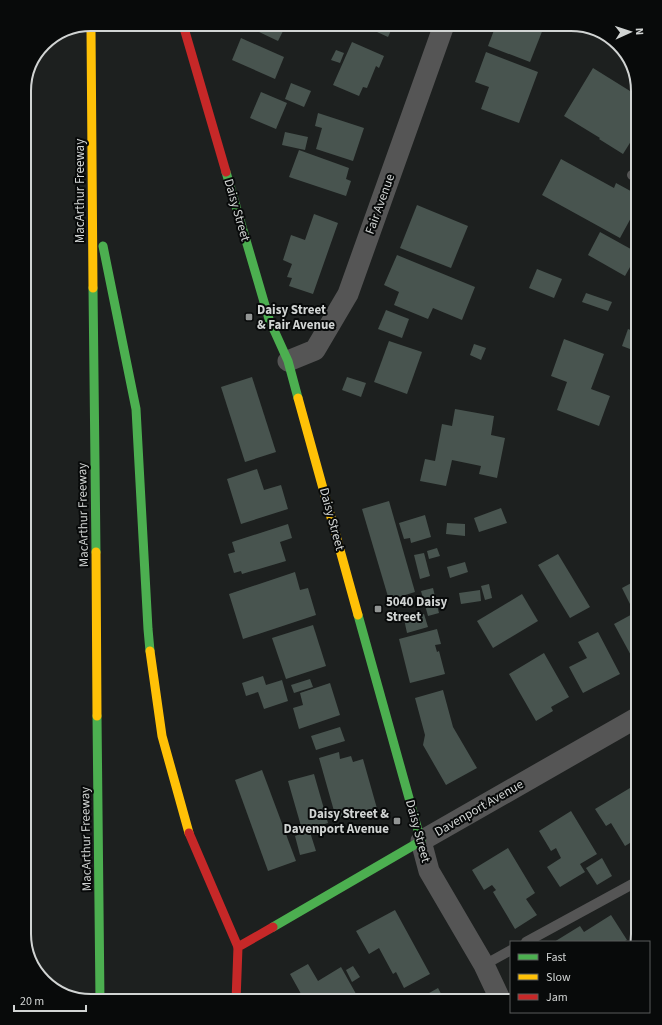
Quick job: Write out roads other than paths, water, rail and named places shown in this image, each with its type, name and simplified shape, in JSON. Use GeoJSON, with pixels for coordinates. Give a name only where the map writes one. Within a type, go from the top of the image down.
{"type":"FeatureCollection","features":[{"type":"Feature","properties":{"kind":"main road","name":"MacArthur Freeway"},"geometry":{"type":"LineString","coordinates":[[91,31],[100,994]]}},
{"type":"Feature","properties":{"kind":"main road"},"geometry":{"type":"LineString","coordinates":[[92,64],[95,31]]}},
{"type":"Feature","properties":{"kind":"main road","name":"Daisy Street"},"geometry":{"type":"LineString","coordinates":[[185,31],[269,318],[288,361],[421,841]]}},
{"type":"Feature","properties":{"kind":"main road"},"geometry":{"type":"LineString","coordinates":[[93,192],[136,409],[148,629],[162,736],[190,836],[238,947],[236,994]]}},
{"type":"Feature","properties":{"kind":"main road","name":"Davenport Avenue"},"geometry":{"type":"LineString","coordinates":[[238,947],[421,841]]}},
{"type":"Feature","properties":{"kind":"street","name":"Fair Avenue"},"geometry":{"type":"LineString","coordinates":[[288,361],[315,350],[348,294],[442,31]]}},
{"type":"Feature","properties":{"kind":"street","name":"Davenport Avenue"},"geometry":{"type":"LineString","coordinates":[[421,841],[631,721]]}},
{"type":"Feature","properties":{"kind":"street","name":"Daisy Street"},"geometry":{"type":"LineString","coordinates":[[421,841],[429,871],[484,965],[498,994]]}},
{"type":"Feature","properties":{"kind":"lane"},"geometry":{"type":"LineString","coordinates":[[528,941],[631,885]]}},
{"type":"Feature","properties":{"kind":"lane"},"geometry":{"type":"LineString","coordinates":[[484,965],[510,951]]}},
{"type":"Feature","properties":{"kind":"place","name":"Daisy Street & Fair Avenue"},"geometry":{"type":"Point","coordinates":[249,317]}},
{"type":"Feature","properties":{"kind":"place","name":"5040 Daisy Street"},"geometry":{"type":"Point","coordinates":[378,609]}},
{"type":"Feature","properties":{"kind":"place","name":"Daisy Street & Davenport Avenue"},"geometry":{"type":"Point","coordinates":[397,821]}}]}
